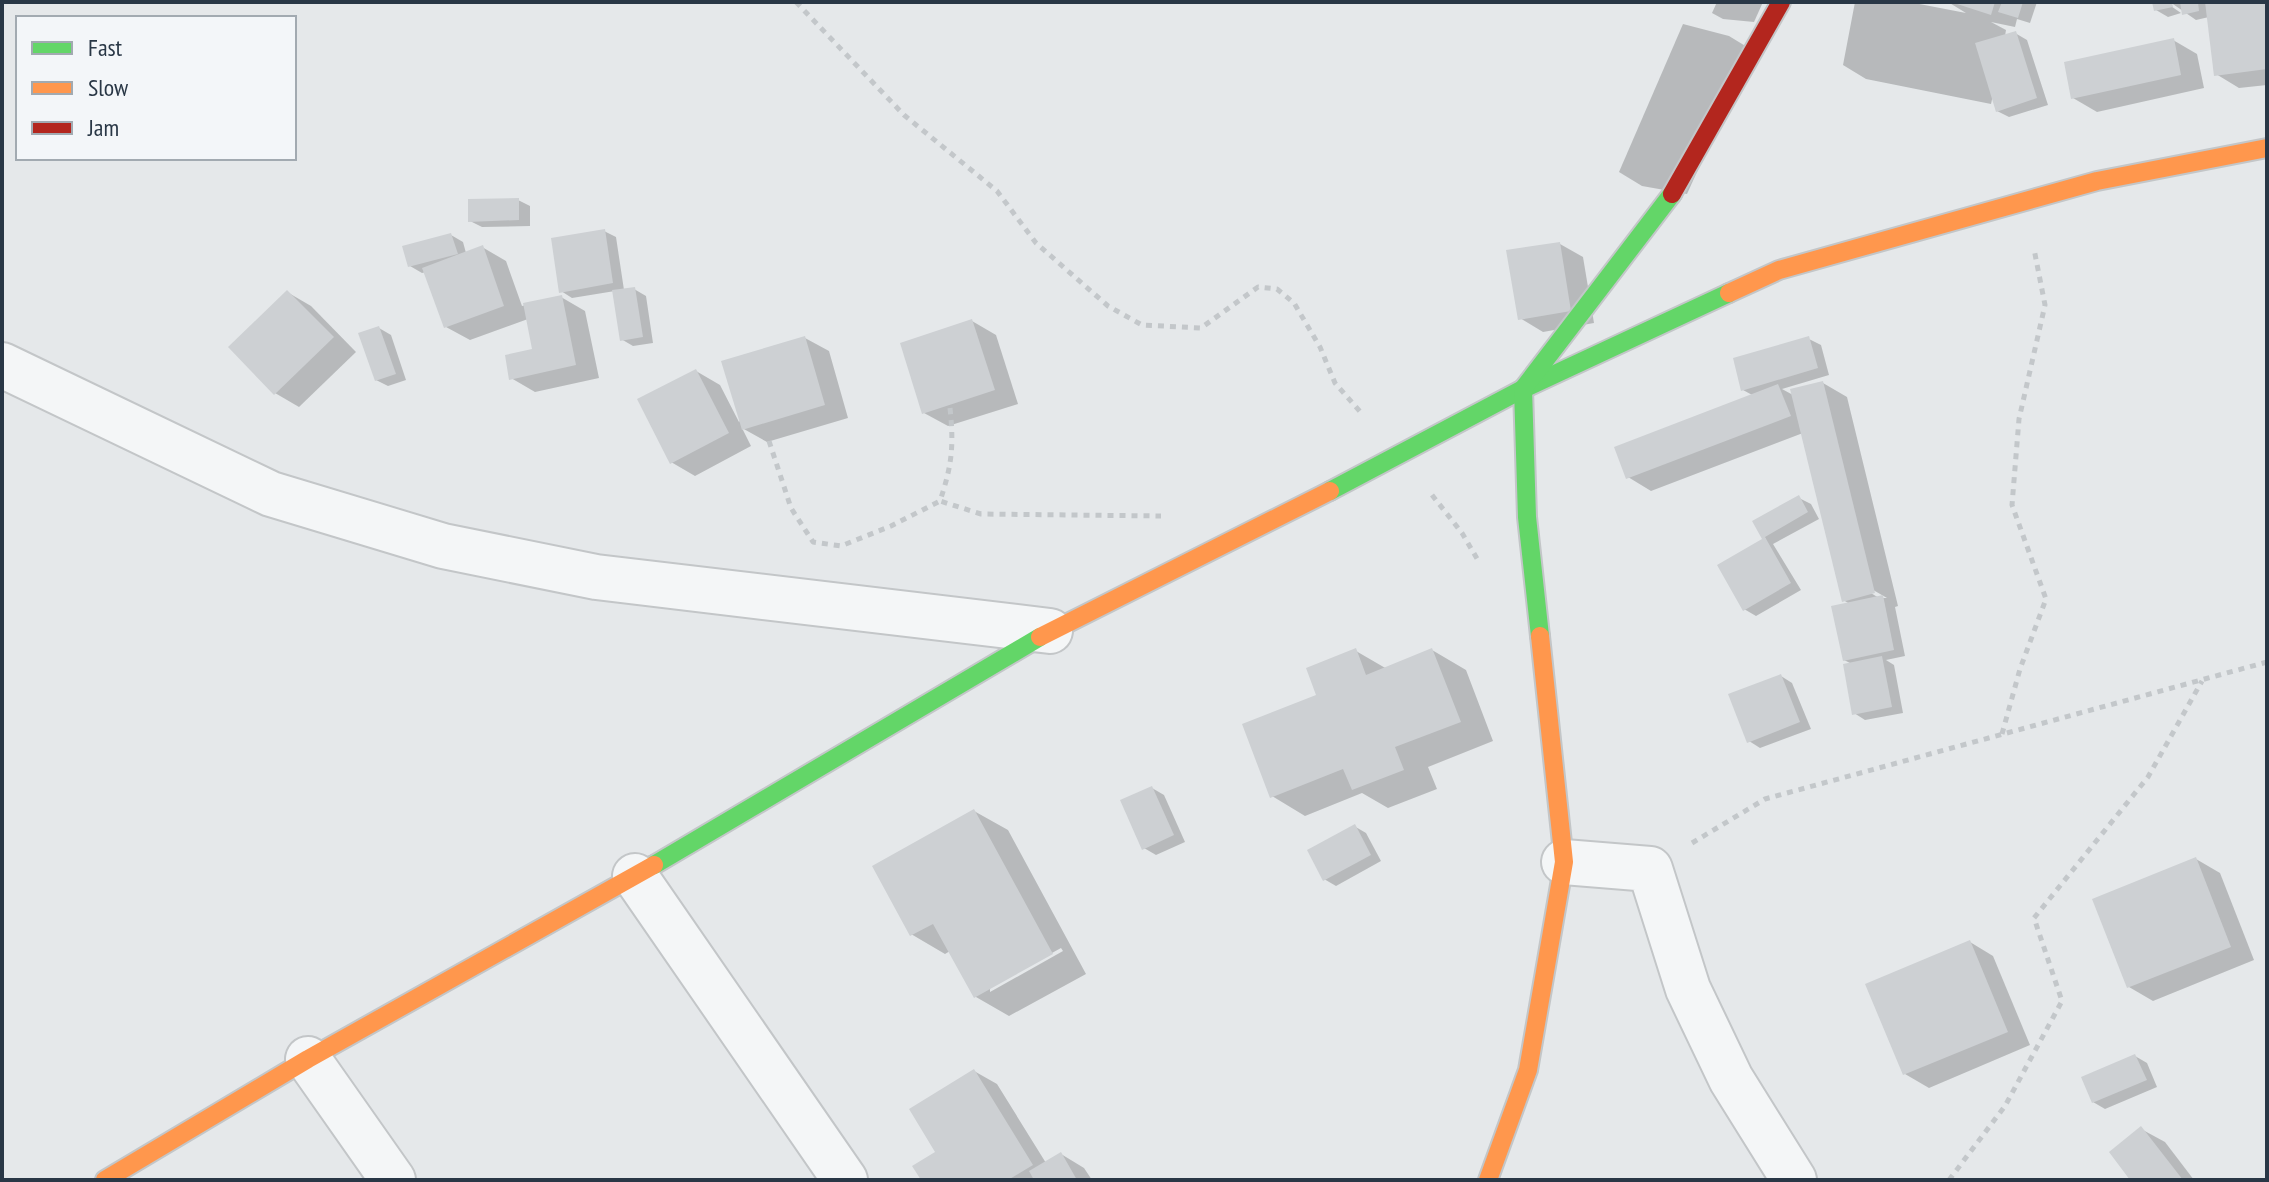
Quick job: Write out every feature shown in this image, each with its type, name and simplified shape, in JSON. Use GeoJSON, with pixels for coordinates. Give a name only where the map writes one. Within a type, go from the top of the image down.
{"type":"FeatureCollection","features":[{"type":"Feature","properties":{"kind":"main road"},"geometry":{"type":"LineString","coordinates":[[1488,1180],[1528,1070],[1564,862],[1527,517],[1523,389],[1678,186],[1781,2]]}},
{"type":"Feature","properties":{"kind":"main road"},"geometry":{"type":"LineString","coordinates":[[105,1180],[308,1059],[635,876],[1050,631],[1523,389],[1779,270],[2097,181],[2267,148]]}},
{"type":"Feature","properties":{"kind":"street"},"geometry":{"type":"LineString","coordinates":[[2,365],[271,494],[443,546],[596,577],[1050,631]]}},
{"type":"Feature","properties":{"kind":"street"},"geometry":{"type":"LineString","coordinates":[[1564,862],[1650,869],[1688,989],[1731,1079],[1794,1180]]}},
{"type":"Feature","properties":{"kind":"street"},"geometry":{"type":"LineString","coordinates":[[635,876],[845,1180]]}},
{"type":"Feature","properties":{"kind":"street"},"geometry":{"type":"LineString","coordinates":[[308,1059],[393,1180]]}},
{"type":"Feature","properties":{"kind":"path"},"geometry":{"type":"LineString","coordinates":[[796,2],[904,115],[997,191],[1036,243],[1108,306],[1142,325],[1201,328],[1258,287],[1277,289],[1294,303],[1320,347],[1335,383],[1381,437],[1400,454],[1462,533],[1485,572]]}},
{"type":"Feature","properties":{"kind":"path"},"geometry":{"type":"LineString","coordinates":[[2001,734],[2020,669],[2046,599],[2012,505],[2019,419],[2045,305],[2024,201]]}},
{"type":"Feature","properties":{"kind":"path"},"geometry":{"type":"LineString","coordinates":[[769,441],[791,508],[813,542],[841,546],[891,526],[940,501],[954,444],[950,408]]}},
{"type":"Feature","properties":{"kind":"path"},"geometry":{"type":"LineString","coordinates":[[940,501],[981,514],[1172,515]]}},
{"type":"Feature","properties":{"kind":"path"},"geometry":{"type":"LineString","coordinates":[[1650,869],[1765,799],[2267,662]]}},
{"type":"Feature","properties":{"kind":"path"},"geometry":{"type":"LineString","coordinates":[[1949,1180],[2005,1106],[2062,1001],[2034,918],[2148,777],[2203,680]]}},
{"type":"Feature","properties":{"kind":"building"},"geometry":{"type":"Polygon","coordinates":[[[1951,2],[1995,2],[1991,15],[1951,2]]]}},
{"type":"Feature","properties":{"kind":"building"},"geometry":{"type":"Polygon","coordinates":[[[2002,2],[2023,2],[2018,18],[1998,12],[2002,2]]]}},
{"type":"Feature","properties":{"kind":"building"},"geometry":{"type":"Polygon","coordinates":[[[2152,2],[2172,2],[2173,7],[2154,11],[2152,2]]]}},
{"type":"Feature","properties":{"kind":"building"},"geometry":{"type":"Polygon","coordinates":[[[2180,2],[2198,2],[2199,11],[2182,15],[2180,2]]]}},
{"type":"Feature","properties":{"kind":"building"},"geometry":{"type":"Polygon","coordinates":[[[2205,2],[2267,2],[2267,69],[2214,76],[2205,2]]]}},
{"type":"Feature","properties":{"kind":"building"},"geometry":{"type":"Polygon","coordinates":[[[2016,31],[2037,98],[1996,112],[1975,43],[2016,31]]]}},
{"type":"Feature","properties":{"kind":"building"},"geometry":{"type":"Polygon","coordinates":[[[2174,38],[2181,75],[2071,99],[2064,62],[2174,38]]]}},
{"type":"Feature","properties":{"kind":"building"},"geometry":{"type":"Polygon","coordinates":[[[519,198],[519,220],[468,222],[468,199],[519,198]]]}},
{"type":"Feature","properties":{"kind":"building"},"geometry":{"type":"Polygon","coordinates":[[[605,229],[613,283],[559,293],[551,238],[605,229]]]}},
{"type":"Feature","properties":{"kind":"building"},"geometry":{"type":"Polygon","coordinates":[[[451,233],[458,254],[408,267],[402,246],[451,233]]]}},
{"type":"Feature","properties":{"kind":"building"},"geometry":{"type":"Polygon","coordinates":[[[1560,242],[1571,311],[1518,320],[1506,250],[1560,242]]]}},
{"type":"Feature","properties":{"kind":"building"},"geometry":{"type":"Polygon","coordinates":[[[483,245],[504,306],[444,328],[422,268],[483,245]]]}},
{"type":"Feature","properties":{"kind":"building"},"geometry":{"type":"Polygon","coordinates":[[[635,287],[643,337],[620,341],[612,290],[635,287]]]}},
{"type":"Feature","properties":{"kind":"building"},"geometry":{"type":"Polygon","coordinates":[[[287,290],[334,337],[274,395],[228,347],[287,290]]]}},
{"type":"Feature","properties":{"kind":"building"},"geometry":{"type":"Polygon","coordinates":[[[562,295],[576,365],[509,380],[505,355],[532,349],[523,303],[562,295]]]}},
{"type":"Feature","properties":{"kind":"building"},"geometry":{"type":"Polygon","coordinates":[[[972,319],[995,390],[922,414],[900,343],[972,319]]]}},
{"type":"Feature","properties":{"kind":"building"},"geometry":{"type":"Polygon","coordinates":[[[379,326],[396,374],[375,381],[358,333],[379,326]]]}},
{"type":"Feature","properties":{"kind":"building"},"geometry":{"type":"Polygon","coordinates":[[[805,336],[825,405],[742,430],[721,361],[805,336]]]}},
{"type":"Feature","properties":{"kind":"building"},"geometry":{"type":"Polygon","coordinates":[[[1809,336],[1818,368],[1741,391],[1733,358],[1809,336]]]}},
{"type":"Feature","properties":{"kind":"building"},"geometry":{"type":"Polygon","coordinates":[[[696,369],[729,433],[670,464],[637,399],[696,369]]]}},
{"type":"Feature","properties":{"kind":"building"},"geometry":{"type":"Polygon","coordinates":[[[1823,381],[1875,593],[1842,602],[1790,389],[1823,381]]]}},
{"type":"Feature","properties":{"kind":"building"},"geometry":{"type":"Polygon","coordinates":[[[1778,384],[1791,416],[1626,479],[1614,447],[1778,384]]]}},
{"type":"Feature","properties":{"kind":"building"},"geometry":{"type":"Polygon","coordinates":[[[1799,495],[1808,512],[1765,537],[1791,583],[1743,611],[1717,565],[1762,539],[1752,521],[1799,495]]]}},
{"type":"Feature","properties":{"kind":"building"},"geometry":{"type":"Polygon","coordinates":[[[1883,595],[1894,650],[1843,661],[1831,606],[1883,595]]]}},
{"type":"Feature","properties":{"kind":"building"},"geometry":{"type":"Polygon","coordinates":[[[1356,648],[1366,675],[1432,648],[1461,722],[1395,747],[1404,770],[1352,790],[1343,769],[1270,798],[1242,724],[1316,695],[1306,668],[1356,648]]]}},
{"type":"Feature","properties":{"kind":"building"},"geometry":{"type":"Polygon","coordinates":[[[1882,656],[1892,707],[1852,715],[1843,664],[1882,656]]]}},
{"type":"Feature","properties":{"kind":"building"},"geometry":{"type":"Polygon","coordinates":[[[1781,674],[1800,722],[1747,743],[1728,694],[1781,674]]]}},
{"type":"Feature","properties":{"kind":"building"},"geometry":{"type":"Polygon","coordinates":[[[1152,786],[1174,835],[1142,850],[1120,800],[1152,786]]]}},
{"type":"Feature","properties":{"kind":"building"},"geometry":{"type":"Polygon","coordinates":[[[974,809],[1053,954],[974,998],[933,924],[910,936],[872,866],[974,809]]]}},
{"type":"Feature","properties":{"kind":"building"},"geometry":{"type":"Polygon","coordinates":[[[1355,824],[1371,855],[1323,881],[1307,850],[1355,824]]]}},
{"type":"Feature","properties":{"kind":"building"},"geometry":{"type":"Polygon","coordinates":[[[2196,857],[2231,947],[2127,988],[2092,899],[2196,857]]]}},
{"type":"Feature","properties":{"kind":"building"},"geometry":{"type":"Polygon","coordinates":[[[1970,940],[2008,1032],[1903,1075],[1865,984],[1970,940]]]}},
{"type":"Feature","properties":{"kind":"building"},"geometry":{"type":"Polygon","coordinates":[[[2135,1054],[2147,1080],[2092,1103],[2081,1077],[2135,1054]]]}},
{"type":"Feature","properties":{"kind":"building"},"geometry":{"type":"Polygon","coordinates":[[[974,1069],[1033,1165],[1008,1180],[921,1180],[912,1166],[935,1152],[909,1109],[974,1069]]]}},
{"type":"Feature","properties":{"kind":"building"},"geometry":{"type":"Polygon","coordinates":[[[2141,1126],[2183,1180],[2130,1180],[2109,1152],[2141,1126]]]}},
{"type":"Feature","properties":{"kind":"building"},"geometry":{"type":"Polygon","coordinates":[[[1061,1152],[1077,1180],[1034,1180],[1029,1171],[1061,1152]]]}},
{"type":"Feature","properties":{"kind":"traffic: fast"},"geometry":{"type":"LineString","coordinates":[[1540,636],[1527,517],[1523,389],[1672,194]]}},
{"type":"Feature","properties":{"kind":"traffic: fast"},"geometry":{"type":"LineString","coordinates":[[1330,491],[1523,389],[1729,293]]}},
{"type":"Feature","properties":{"kind":"traffic: fast"},"geometry":{"type":"LineString","coordinates":[[654,865],[1040,637]]}},
{"type":"Feature","properties":{"kind":"traffic: slow"},"geometry":{"type":"LineString","coordinates":[[1729,293],[1779,270],[2097,181],[2267,148]]}},
{"type":"Feature","properties":{"kind":"traffic: slow"},"geometry":{"type":"LineString","coordinates":[[1040,637],[1330,491]]}},
{"type":"Feature","properties":{"kind":"traffic: slow"},"geometry":{"type":"LineString","coordinates":[[1488,1180],[1528,1070],[1564,862],[1540,636]]}},
{"type":"Feature","properties":{"kind":"traffic: slow"},"geometry":{"type":"LineString","coordinates":[[105,1180],[308,1059],[654,865]]}},
{"type":"Feature","properties":{"kind":"traffic: jam"},"geometry":{"type":"LineString","coordinates":[[1672,194],[1781,2]]}}]}
